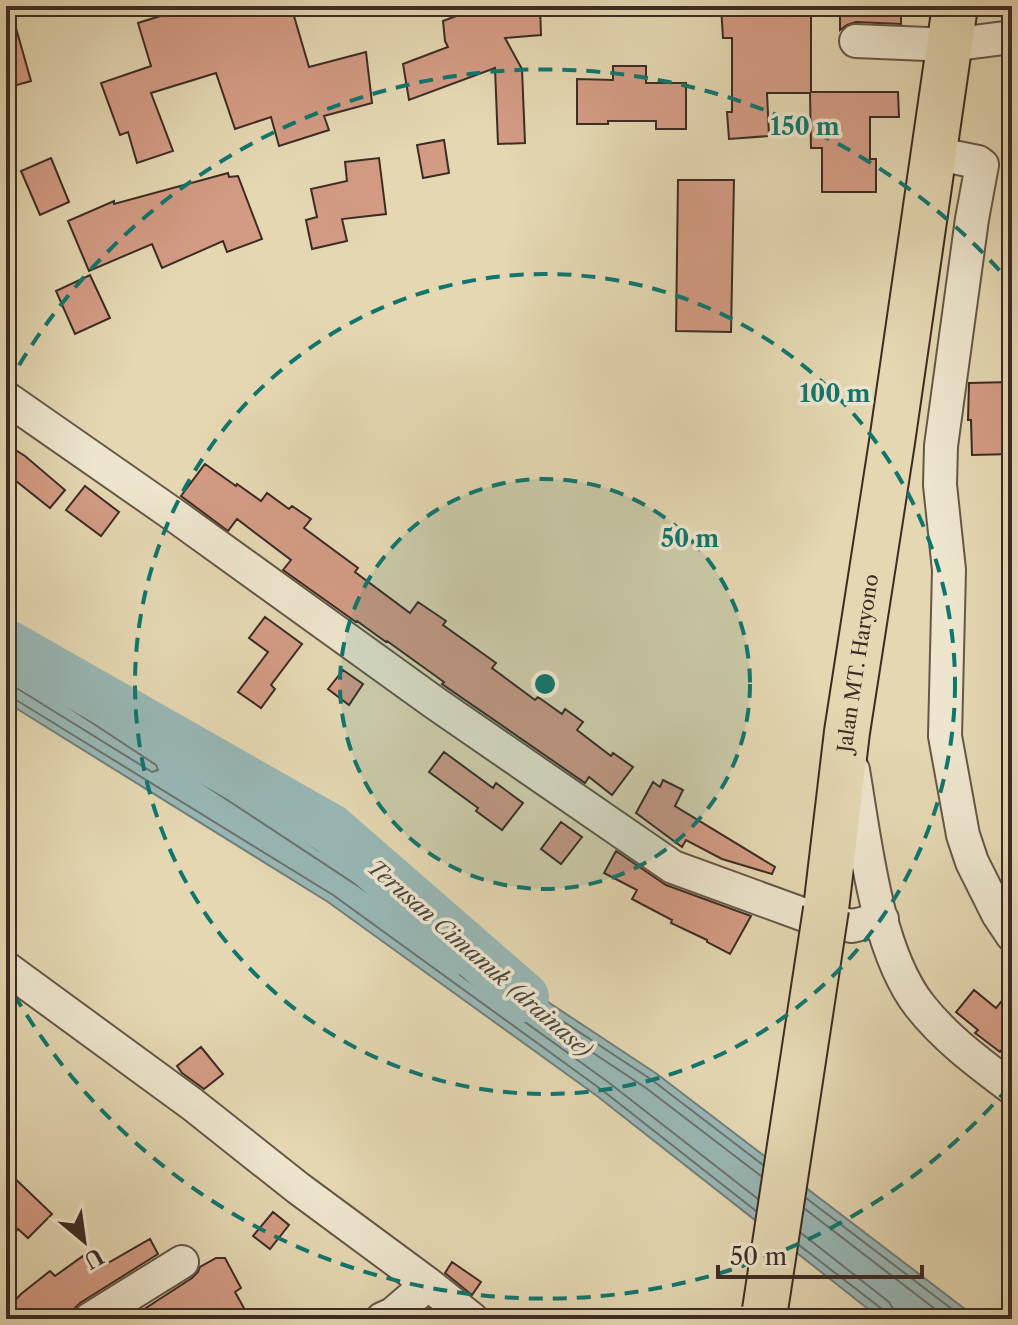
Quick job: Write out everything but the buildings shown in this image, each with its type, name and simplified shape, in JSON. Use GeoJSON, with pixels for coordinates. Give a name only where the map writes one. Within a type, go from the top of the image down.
{"type":"FeatureCollection","features":[{"type":"Feature","properties":{"kind":"main road","name":"Jalan MT. Haryono"},"geometry":{"type":"LineString","coordinates":[[765,1315],[826,909],[847,732],[923,445],[940,322],[954,157],[953,26]]}},
{"type":"Feature","properties":{"kind":"street"},"geometry":{"type":"LineString","coordinates":[[856,41],[953,26],[1012,37]]}},
{"type":"Feature","properties":{"kind":"street"},"geometry":{"type":"LineString","coordinates":[[6,398],[435,703],[673,867],[813,918],[852,926],[882,919]]}},
{"type":"Feature","properties":{"kind":"street"},"geometry":{"type":"LineString","coordinates":[[923,445],[940,485],[949,570],[945,736],[963,835],[972,862],[1012,935]]}},
{"type":"Feature","properties":{"kind":"street"},"geometry":{"type":"LineString","coordinates":[[847,732],[867,856],[898,972],[919,1004],[951,1041],[1012,1088]]}},
{"type":"Feature","properties":{"kind":"street"},"geometry":{"type":"LineString","coordinates":[[6,968],[192,1104],[472,1319]]}},
{"type":"Feature","properties":{"kind":"street"},"geometry":{"type":"LineString","coordinates":[[90,1319],[182,1262]]}},
{"type":"Feature","properties":{"kind":"street"},"geometry":{"type":"LineString","coordinates":[[382,1319],[393,1314],[428,1284]]}},
{"type":"Feature","properties":{"kind":"water"},"geometry":{"type":"Polygon","coordinates":[[[6,644],[657,1074],[978,1319],[881,1319],[597,1096],[328,902],[6,702],[6,644]]]}},
{"type":"Feature","properties":{"kind":"waterway","name":"Terusan Cimanuk (drainase)"},"geometry":{"type":"LineString","coordinates":[[6,644],[331,829],[524,997]]}}]}
